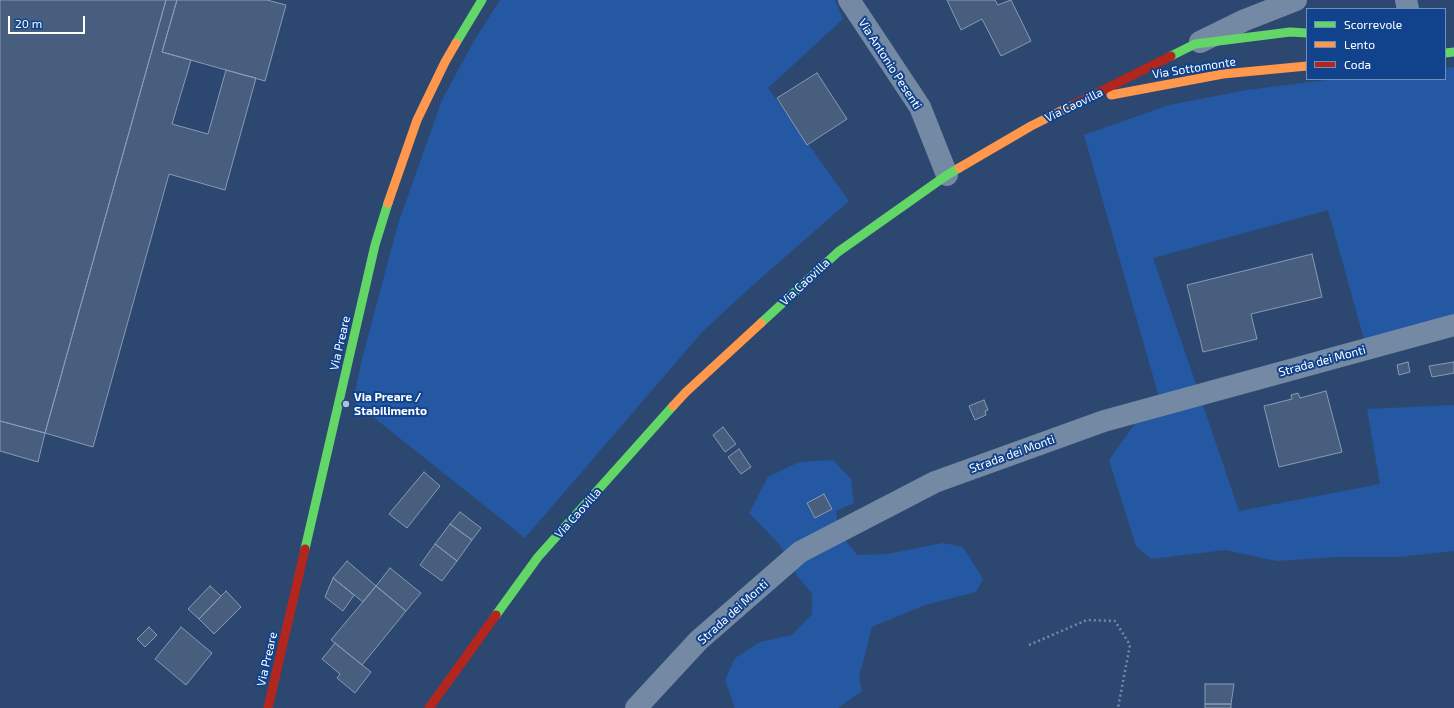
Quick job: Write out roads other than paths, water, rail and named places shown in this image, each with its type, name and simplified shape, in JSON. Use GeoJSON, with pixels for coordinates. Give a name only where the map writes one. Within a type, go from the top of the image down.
{"type":"FeatureCollection","features":[{"type":"Feature","properties":{"kind":"main road","name":"Via Preare"},"geometry":{"type":"LineString","coordinates":[[268,708],[375,245],[397,175],[417,120],[445,62],[482,0]]}},
{"type":"Feature","properties":{"kind":"main road","name":"Via Sottomonte"},"geometry":{"type":"LineString","coordinates":[[1195,44],[1290,32],[1306,33]]}},
{"type":"Feature","properties":{"kind":"main road","name":"Via Caovilla"},"geometry":{"type":"LineString","coordinates":[[429,708],[538,557],[686,392],[838,252],[946,175],[1031,126],[1086,100],[1195,44]]}},
{"type":"Feature","properties":{"kind":"main road","name":"Via Sottomonte"},"geometry":{"type":"LineString","coordinates":[[1086,100],[1223,74],[1306,66]]}},
{"type":"Feature","properties":{"kind":"street","name":"Via Antonio Pesenti"},"geometry":{"type":"LineString","coordinates":[[849,0],[920,107],[946,175]]}},
{"type":"Feature","properties":{"kind":"street","name":"Via Caovilla"},"geometry":{"type":"LineString","coordinates":[[1195,44],[1245,20],[1296,0]]}},
{"type":"Feature","properties":{"kind":"street","name":"Strada dei Monti"},"geometry":{"type":"LineString","coordinates":[[636,708],[699,640],[800,552],[935,482],[1104,421],[1454,325]]}},
{"type":"Feature","properties":{"kind":"place","name":"Via Preare / Stabilimento"},"geometry":{"type":"Point","coordinates":[346,404]}}]}
